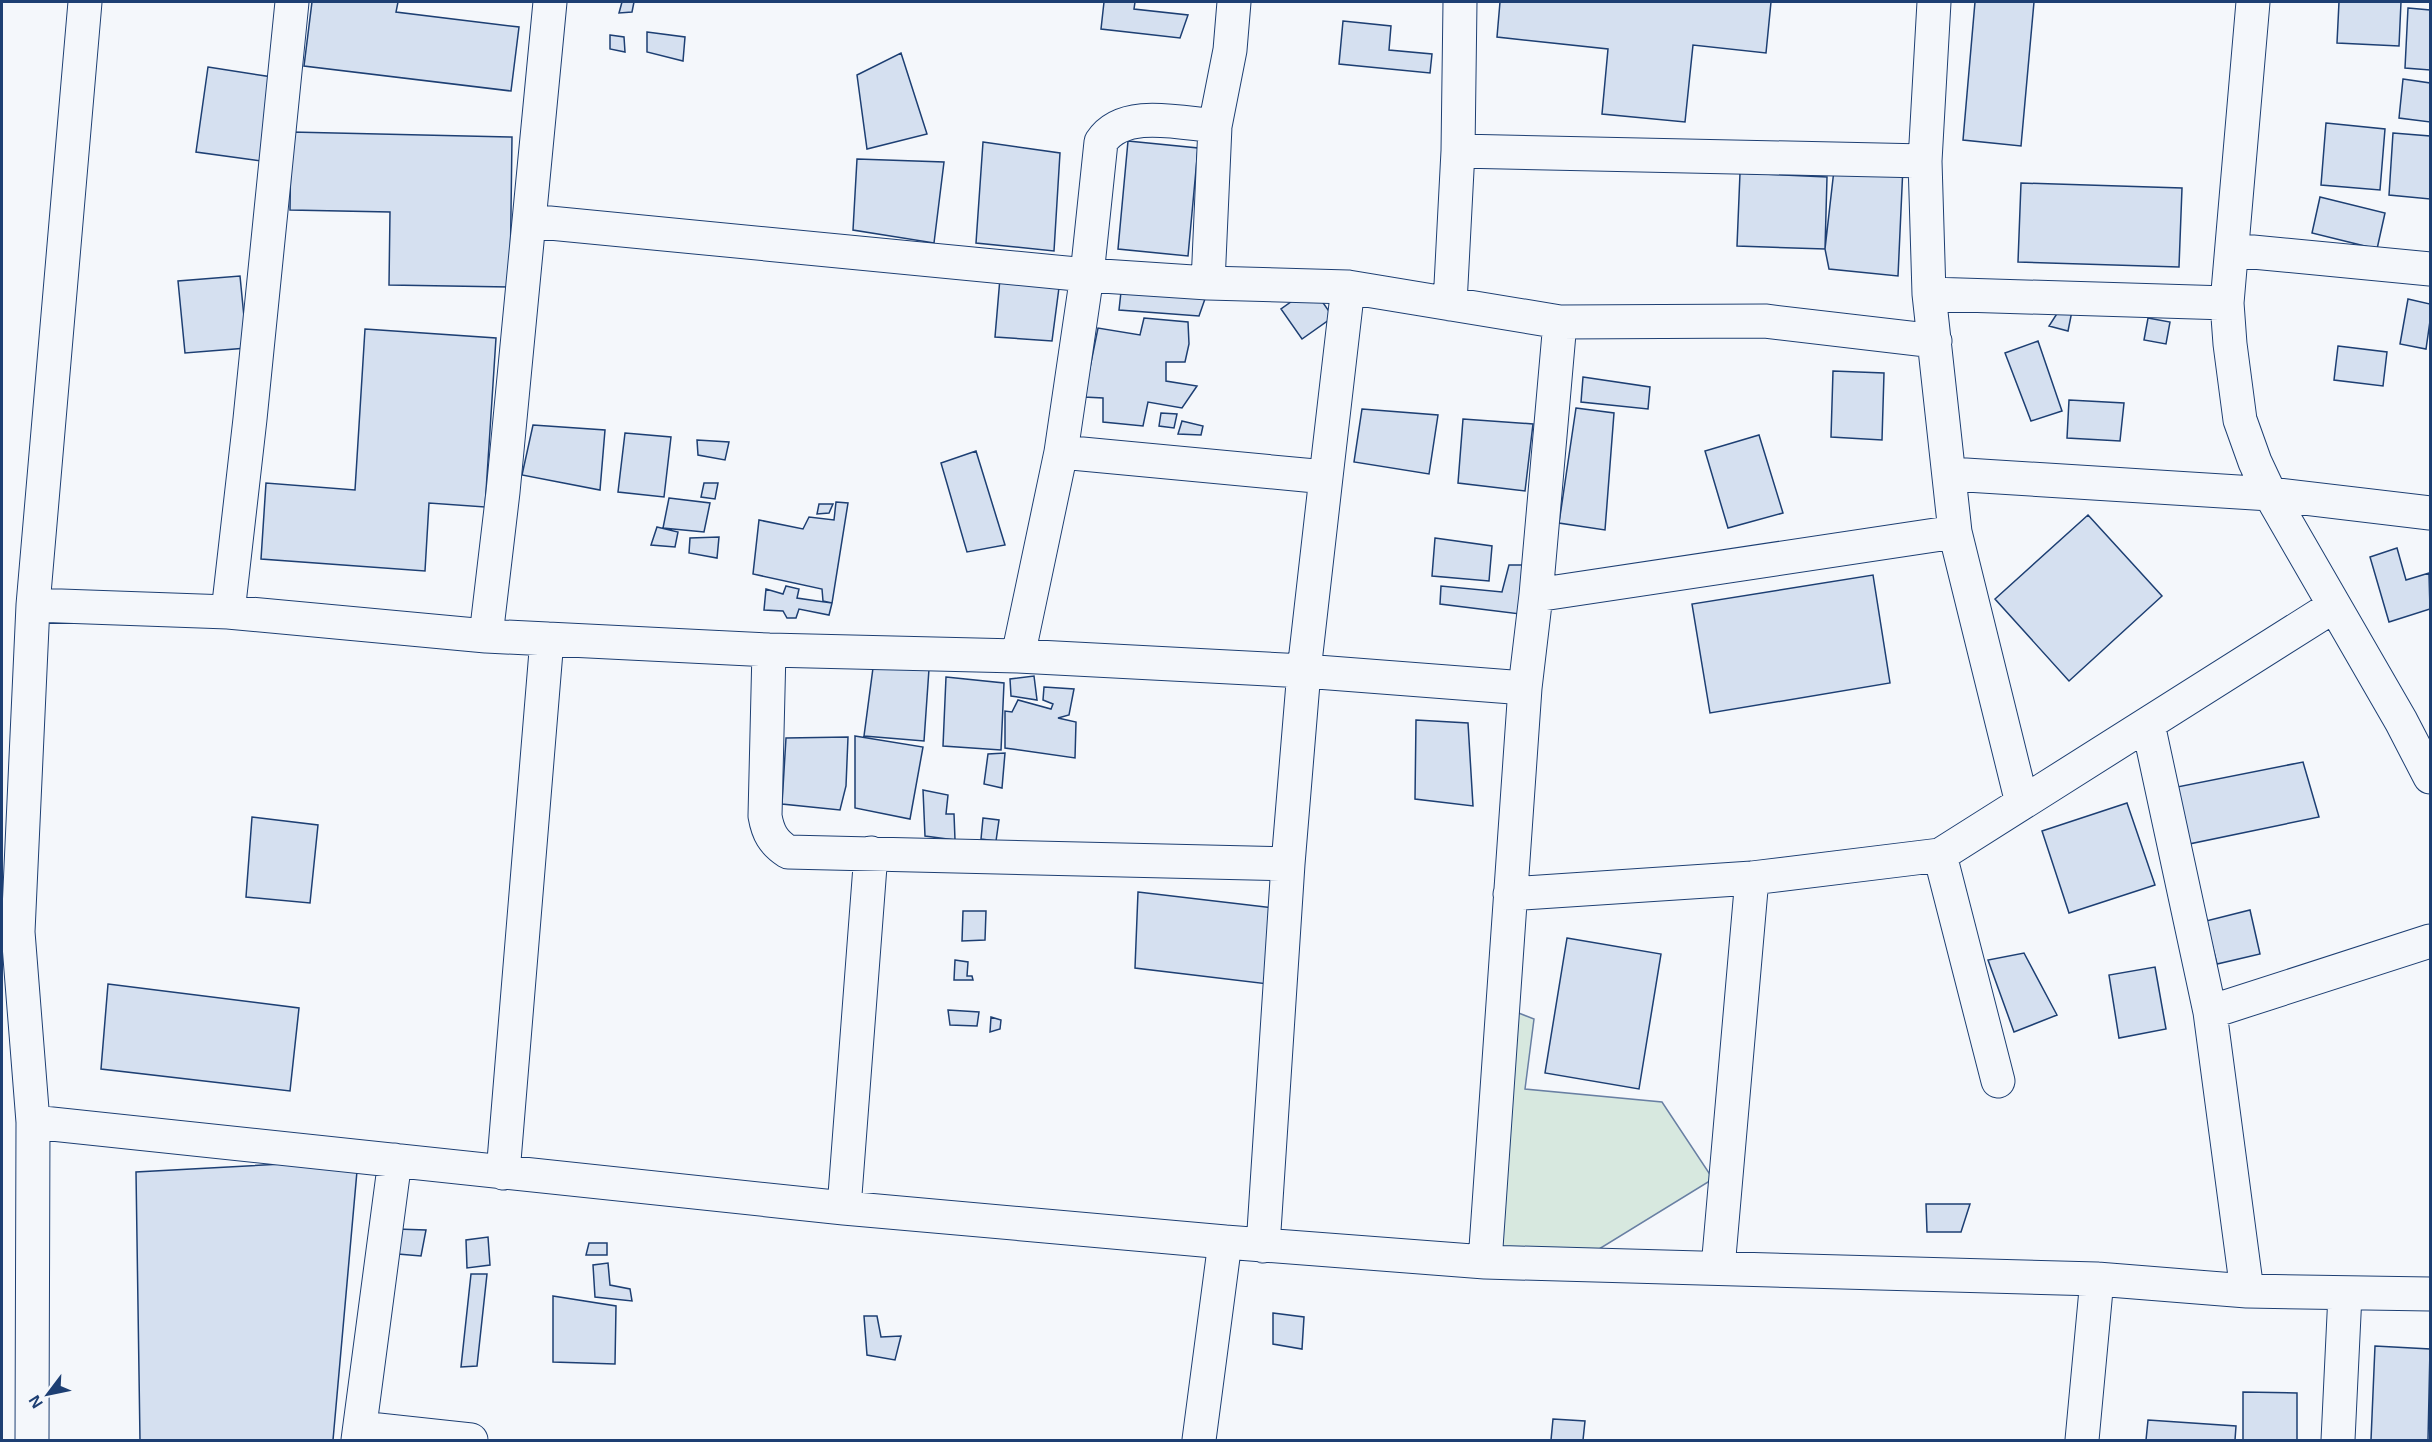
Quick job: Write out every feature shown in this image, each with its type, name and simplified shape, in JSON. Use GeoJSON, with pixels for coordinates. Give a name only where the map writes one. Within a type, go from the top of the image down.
{"type":"FeatureCollection","features":[{"type":"Feature","properties":{"kind":"street"},"geometry":{"type":"LineString","coordinates":[[32,1440],[33,1122],[18,932],[33,605],[85,2]]}},
{"type":"Feature","properties":{"kind":"street"},"geometry":{"type":"LineString","coordinates":[[228,612],[292,2]]}},
{"type":"Feature","properties":{"kind":"street"},"geometry":{"type":"LineString","coordinates":[[486,636],[503,492],[550,2]]}},
{"type":"Feature","properties":{"kind":"street"},"geometry":{"type":"LineString","coordinates":[[1208,283],[1215,126],[1230,50],[1234,2]]}},
{"type":"Feature","properties":{"kind":"street"},"geometry":{"type":"LineString","coordinates":[[1450,304],[1458,151],[1460,2]]}},
{"type":"Feature","properties":{"kind":"street"},"geometry":{"type":"LineString","coordinates":[[1934,2],[1925,161],[1929,294],[1955,532],[2022,803]]}},
{"type":"Feature","properties":{"kind":"street"},"geometry":{"type":"LineString","coordinates":[[2253,2],[2227,303],[2240,420],[2270,494],[2334,606],[2416,723],[2430,777]]}},
{"type":"Feature","properties":{"kind":"street"},"geometry":{"type":"LineString","coordinates":[[1017,656],[1061,452],[1087,276],[1101,142],[1107,134],[1118,127],[1143,120],[1215,126]]}},
{"type":"Feature","properties":{"kind":"street"},"geometry":{"type":"LineString","coordinates":[[1458,151],[1925,161]]}},
{"type":"Feature","properties":{"kind":"street"},"geometry":{"type":"LineString","coordinates":[[529,221],[1087,276],[1208,283],[1348,287],[1560,322],[1765,321],[1935,341]]}},
{"type":"Feature","properties":{"kind":"street"},"geometry":{"type":"LineString","coordinates":[[2232,250],[2430,269]]}},
{"type":"Feature","properties":{"kind":"street"},"geometry":{"type":"LineString","coordinates":[[1263,1246],[1288,864],[1304,671],[1348,287]]}},
{"type":"Feature","properties":{"kind":"street"},"geometry":{"type":"LineString","coordinates":[[1929,294],[2227,303]]}},
{"type":"Feature","properties":{"kind":"street"},"geometry":{"type":"LineString","coordinates":[[1485,1262],[1525,688],[1536,595],[1560,322]]}},
{"type":"Feature","properties":{"kind":"street"},"geometry":{"type":"LineString","coordinates":[[1061,452],[1326,477]]}},
{"type":"Feature","properties":{"kind":"street"},"geometry":{"type":"LineString","coordinates":[[1950,474],[2270,494],[2430,513]]}},
{"type":"Feature","properties":{"kind":"street"},"geometry":{"type":"LineString","coordinates":[[1536,595],[1955,532]]}},
{"type":"Feature","properties":{"kind":"street"},"geometry":{"type":"LineString","coordinates":[[33,605],[228,612],[486,636],[769,650],[1017,656],[1304,671],[1525,688]]}},
{"type":"Feature","properties":{"kind":"street"},"geometry":{"type":"LineString","coordinates":[[1510,894],[1752,878],[1940,855],[2334,606]]}},
{"type":"Feature","properties":{"kind":"street"},"geometry":{"type":"LineString","coordinates":[[503,1173],[548,639]]}},
{"type":"Feature","properties":{"kind":"street"},"geometry":{"type":"LineString","coordinates":[[769,650],[765,816],[768,831],[776,844],[788,852],[1288,864]]}},
{"type":"Feature","properties":{"kind":"street"},"geometry":{"type":"LineString","coordinates":[[2148,724],[2210,1012],[2247,1291]]}},
{"type":"Feature","properties":{"kind":"street"},"geometry":{"type":"LineString","coordinates":[[844,1208],[871,853]]}},
{"type":"Feature","properties":{"kind":"street"},"geometry":{"type":"LineString","coordinates":[[1940,855],[1998,1080]]}},
{"type":"Feature","properties":{"kind":"street"},"geometry":{"type":"LineString","coordinates":[[1718,1268],[1752,878]]}},
{"type":"Feature","properties":{"kind":"street"},"geometry":{"type":"LineString","coordinates":[[2210,1012],[2430,941]]}},
{"type":"Feature","properties":{"kind":"street"},"geometry":{"type":"LineString","coordinates":[[33,1122],[844,1208],[1263,1246],[1485,1262],[2097,1279],[2247,1291],[2430,1294]]}},
{"type":"Feature","properties":{"kind":"street"},"geometry":{"type":"LineString","coordinates":[[395,1160],[359,1434],[471,1440]]}},
{"type":"Feature","properties":{"kind":"street"},"geometry":{"type":"LineString","coordinates":[[1199,1440],[1225,1242]]}},
{"type":"Feature","properties":{"kind":"street"},"geometry":{"type":"LineString","coordinates":[[2082,1440],[2097,1279]]}},
{"type":"Feature","properties":{"kind":"street"},"geometry":{"type":"LineString","coordinates":[[2338,1440],[2345,1294]]}},
{"type":"Feature","properties":{"kind":"shaded area"},"geometry":{"type":"Polygon","coordinates":[[[1516,1012],[1534,1019],[1525,1089],[1662,1102],[1713,1179],[1591,1254],[1497,1253],[1516,1012]]]}},
{"type":"Feature","properties":{"kind":"building"},"geometry":{"type":"Polygon","coordinates":[[[312,2],[398,2],[396,12],[519,27],[511,91],[304,66],[312,2]]]}},
{"type":"Feature","properties":{"kind":"building"},"geometry":{"type":"Polygon","coordinates":[[[622,2],[634,2],[632,12],[619,13],[622,2]]]}},
{"type":"Feature","properties":{"kind":"building"},"geometry":{"type":"Polygon","coordinates":[[[1104,2],[1135,2],[1134,9],[1188,15],[1180,38],[1101,29],[1104,2]]]}},
{"type":"Feature","properties":{"kind":"building"},"geometry":{"type":"Polygon","coordinates":[[[1500,2],[1771,2],[1766,53],[1693,45],[1685,122],[1602,114],[1608,49],[1497,37],[1500,2]]]}},
{"type":"Feature","properties":{"kind":"building"},"geometry":{"type":"Polygon","coordinates":[[[1975,2],[2034,2],[2021,146],[1963,140],[1975,2]]]}},
{"type":"Feature","properties":{"kind":"building"},"geometry":{"type":"Polygon","coordinates":[[[2339,2],[2401,2],[2399,46],[2337,43],[2339,2]]]}},
{"type":"Feature","properties":{"kind":"building"},"geometry":{"type":"Polygon","coordinates":[[[2408,8],[2430,10],[2430,70],[2405,68],[2408,8]]]}},
{"type":"Feature","properties":{"kind":"building"},"geometry":{"type":"Polygon","coordinates":[[[1343,21],[1391,26],[1389,50],[1432,54],[1430,73],[1339,64],[1343,21]]]}},
{"type":"Feature","properties":{"kind":"building"},"geometry":{"type":"Polygon","coordinates":[[[647,32],[685,37],[683,61],[647,52],[647,32]]]}},
{"type":"Feature","properties":{"kind":"building"},"geometry":{"type":"Polygon","coordinates":[[[610,35],[624,37],[625,52],[610,49],[610,35]]]}},
{"type":"Feature","properties":{"kind":"building"},"geometry":{"type":"Polygon","coordinates":[[[901,53],[927,134],[867,149],[857,75],[901,53]]]}},
{"type":"Feature","properties":{"kind":"building"},"geometry":{"type":"Polygon","coordinates":[[[208,67],[272,77],[261,161],[196,152],[208,67]]]}},
{"type":"Feature","properties":{"kind":"building"},"geometry":{"type":"Polygon","coordinates":[[[2403,79],[2430,83],[2430,122],[2399,118],[2403,79]]]}},
{"type":"Feature","properties":{"kind":"building"},"geometry":{"type":"Polygon","coordinates":[[[2326,123],[2385,129],[2380,190],[2321,185],[2326,123]]]}},
{"type":"Feature","properties":{"kind":"building"},"geometry":{"type":"Polygon","coordinates":[[[291,132],[512,137],[510,287],[389,285],[390,212],[290,210],[291,132]]]}},
{"type":"Feature","properties":{"kind":"building"},"geometry":{"type":"Polygon","coordinates":[[[2393,133],[2430,136],[2430,199],[2389,195],[2393,133]]]}},
{"type":"Feature","properties":{"kind":"building"},"geometry":{"type":"Polygon","coordinates":[[[1128,141],[1198,148],[1188,256],[1118,249],[1128,141]]]}},
{"type":"Feature","properties":{"kind":"building"},"geometry":{"type":"Polygon","coordinates":[[[983,142],[1060,153],[1054,251],[976,243],[983,142]]]}},
{"type":"Feature","properties":{"kind":"building"},"geometry":{"type":"Polygon","coordinates":[[[857,159],[944,162],[934,243],[853,230],[857,159]]]}},
{"type":"Feature","properties":{"kind":"building"},"geometry":{"type":"Polygon","coordinates":[[[1835,161],[1903,166],[1898,276],[1829,269],[1825,249],[1835,161]]]}},
{"type":"Feature","properties":{"kind":"building"},"geometry":{"type":"Polygon","coordinates":[[[1740,173],[1827,177],[1825,249],[1737,246],[1740,173]]]}},
{"type":"Feature","properties":{"kind":"building"},"geometry":{"type":"Polygon","coordinates":[[[2021,183],[2182,188],[2179,267],[2018,262],[2021,183]]]}},
{"type":"Feature","properties":{"kind":"building"},"geometry":{"type":"Polygon","coordinates":[[[2320,197],[2385,213],[2377,249],[2312,233],[2320,197]]]}},
{"type":"Feature","properties":{"kind":"building"},"geometry":{"type":"Polygon","coordinates":[[[240,276],[247,348],[185,353],[178,281],[240,276]]]}},
{"type":"Feature","properties":{"kind":"building"},"geometry":{"type":"Polygon","coordinates":[[[1000,278],[1060,280],[1052,341],[995,337],[1000,278]]]}},
{"type":"Feature","properties":{"kind":"building"},"geometry":{"type":"Polygon","coordinates":[[[1312,287],[1333,317],[1302,339],[1281,309],[1312,287]]]}},
{"type":"Feature","properties":{"kind":"building"},"geometry":{"type":"Polygon","coordinates":[[[1121,292],[1206,296],[1199,316],[1119,310],[1121,292]]]}},
{"type":"Feature","properties":{"kind":"building"},"geometry":{"type":"Polygon","coordinates":[[[2408,299],[2430,304],[2426,349],[2400,344],[2408,299]]]}},
{"type":"Feature","properties":{"kind":"building"},"geometry":{"type":"Polygon","coordinates":[[[2072,311],[2068,331],[2049,326],[2058,312],[2072,311]]]}},
{"type":"Feature","properties":{"kind":"building"},"geometry":{"type":"Polygon","coordinates":[[[1144,318],[1188,322],[1189,344],[1185,362],[1166,362],[1166,381],[1197,386],[1182,408],[1148,402],[1143,426],[1103,422],[1103,398],[1084,397],[1098,328],[1140,335],[1144,318]]]}},
{"type":"Feature","properties":{"kind":"building"},"geometry":{"type":"Polygon","coordinates":[[[2148,318],[2170,322],[2166,344],[2144,340],[2148,318]]]}},
{"type":"Feature","properties":{"kind":"building"},"geometry":{"type":"Polygon","coordinates":[[[365,329],[496,338],[485,507],[429,503],[425,571],[261,559],[266,483],[355,490],[365,329]]]}},
{"type":"Feature","properties":{"kind":"building"},"geometry":{"type":"Polygon","coordinates":[[[2038,341],[2062,411],[2031,421],[2005,353],[2038,341]]]}},
{"type":"Feature","properties":{"kind":"building"},"geometry":{"type":"Polygon","coordinates":[[[2338,346],[2387,352],[2383,386],[2334,380],[2338,346]]]}},
{"type":"Feature","properties":{"kind":"building"},"geometry":{"type":"Polygon","coordinates":[[[1833,371],[1884,373],[1882,440],[1831,437],[1833,371]]]}},
{"type":"Feature","properties":{"kind":"building"},"geometry":{"type":"Polygon","coordinates":[[[1583,377],[1650,387],[1648,409],[1581,402],[1583,377]]]}},
{"type":"Feature","properties":{"kind":"building"},"geometry":{"type":"Polygon","coordinates":[[[2069,400],[2124,403],[2120,441],[2067,438],[2069,400]]]}},
{"type":"Feature","properties":{"kind":"building"},"geometry":{"type":"Polygon","coordinates":[[[1576,408],[1614,413],[1605,530],[1559,523],[1576,408]]]}},
{"type":"Feature","properties":{"kind":"building"},"geometry":{"type":"Polygon","coordinates":[[[1362,409],[1438,415],[1429,474],[1354,462],[1362,409]]]}},
{"type":"Feature","properties":{"kind":"building"},"geometry":{"type":"Polygon","coordinates":[[[1161,413],[1177,414],[1174,428],[1159,426],[1161,413]]]}},
{"type":"Feature","properties":{"kind":"building"},"geometry":{"type":"Polygon","coordinates":[[[1463,419],[1533,424],[1525,491],[1458,483],[1463,419]]]}},
{"type":"Feature","properties":{"kind":"building"},"geometry":{"type":"Polygon","coordinates":[[[1182,421],[1203,426],[1201,435],[1178,434],[1182,421]]]}},
{"type":"Feature","properties":{"kind":"building"},"geometry":{"type":"Polygon","coordinates":[[[533,425],[605,430],[600,490],[522,475],[533,425]]]}},
{"type":"Feature","properties":{"kind":"building"},"geometry":{"type":"Polygon","coordinates":[[[625,433],[671,437],[664,497],[618,492],[625,433]]]}},
{"type":"Feature","properties":{"kind":"building"},"geometry":{"type":"Polygon","coordinates":[[[1759,435],[1783,513],[1728,528],[1705,451],[1759,435]]]}},
{"type":"Feature","properties":{"kind":"building"},"geometry":{"type":"Polygon","coordinates":[[[697,440],[729,442],[725,460],[698,455],[697,440]]]}},
{"type":"Feature","properties":{"kind":"building"},"geometry":{"type":"Polygon","coordinates":[[[976,451],[1005,545],[967,552],[941,463],[976,451]]]}},
{"type":"Feature","properties":{"kind":"building"},"geometry":{"type":"Polygon","coordinates":[[[704,483],[718,483],[715,499],[701,497],[704,483]]]}},
{"type":"Feature","properties":{"kind":"building"},"geometry":{"type":"Polygon","coordinates":[[[669,498],[710,503],[704,532],[663,528],[669,498]]]}},
{"type":"Feature","properties":{"kind":"building"},"geometry":{"type":"Polygon","coordinates":[[[836,502],[848,503],[832,603],[823,601],[822,589],[753,574],[759,520],[803,529],[809,517],[834,520],[836,502]]]}},
{"type":"Feature","properties":{"kind":"building"},"geometry":{"type":"Polygon","coordinates":[[[819,504],[833,504],[829,513],[817,514],[819,504]]]}},
{"type":"Feature","properties":{"kind":"building"},"geometry":{"type":"Polygon","coordinates":[[[2088,515],[2162,596],[2069,681],[1995,599],[2088,515]]]}},
{"type":"Feature","properties":{"kind":"building"},"geometry":{"type":"Polygon","coordinates":[[[657,527],[678,532],[675,547],[651,545],[657,527]]]}},
{"type":"Feature","properties":{"kind":"building"},"geometry":{"type":"Polygon","coordinates":[[[719,537],[717,558],[689,553],[690,538],[719,537]]]}},
{"type":"Feature","properties":{"kind":"building"},"geometry":{"type":"Polygon","coordinates":[[[1435,538],[1492,546],[1489,581],[1432,576],[1435,538]]]}},
{"type":"Feature","properties":{"kind":"building"},"geometry":{"type":"Polygon","coordinates":[[[2397,548],[2406,580],[2429,573],[2430,609],[2389,622],[2370,557],[2397,548]]]}},
{"type":"Feature","properties":{"kind":"building"},"geometry":{"type":"Polygon","coordinates":[[[1509,565],[1526,565],[1520,614],[1440,604],[1441,586],[1502,592],[1509,565]]]}},
{"type":"Feature","properties":{"kind":"building"},"geometry":{"type":"Polygon","coordinates":[[[1873,575],[1890,683],[1710,713],[1692,604],[1873,575]]]}},
{"type":"Feature","properties":{"kind":"building"},"geometry":{"type":"Polygon","coordinates":[[[786,586],[799,589],[797,598],[832,603],[829,615],[799,609],[796,618],[787,618],[783,611],[764,610],[766,589],[783,594],[786,586]]]}},
{"type":"Feature","properties":{"kind":"building"},"geometry":{"type":"Polygon","coordinates":[[[873,668],[929,669],[924,741],[864,736],[873,668]]]}},
{"type":"Feature","properties":{"kind":"building"},"geometry":{"type":"Polygon","coordinates":[[[1034,676],[1037,700],[1011,696],[1010,679],[1034,676]]]}},
{"type":"Feature","properties":{"kind":"building"},"geometry":{"type":"Polygon","coordinates":[[[946,677],[1004,683],[1001,750],[943,746],[946,677]]]}},
{"type":"Feature","properties":{"kind":"building"},"geometry":{"type":"Polygon","coordinates":[[[1044,687],[1074,689],[1069,715],[1058,718],[1076,722],[1075,758],[1005,748],[1005,711],[1012,712],[1018,700],[1051,709],[1053,704],[1043,700],[1044,687]]]}},
{"type":"Feature","properties":{"kind":"building"},"geometry":{"type":"Polygon","coordinates":[[[1416,720],[1468,723],[1473,806],[1415,799],[1416,720]]]}},
{"type":"Feature","properties":{"kind":"building"},"geometry":{"type":"Polygon","coordinates":[[[855,736],[923,747],[910,819],[855,808],[855,736]]]}},
{"type":"Feature","properties":{"kind":"building"},"geometry":{"type":"Polygon","coordinates":[[[848,737],[846,786],[840,810],[782,804],[786,738],[848,737]]]}},
{"type":"Feature","properties":{"kind":"building"},"geometry":{"type":"Polygon","coordinates":[[[1005,753],[1002,788],[984,784],[988,754],[1005,753]]]}},
{"type":"Feature","properties":{"kind":"building"},"geometry":{"type":"Polygon","coordinates":[[[2303,762],[2319,817],[2189,844],[2177,787],[2303,762]]]}},
{"type":"Feature","properties":{"kind":"building"},"geometry":{"type":"Polygon","coordinates":[[[923,790],[948,795],[946,814],[954,814],[955,840],[925,836],[923,790]]]}},
{"type":"Feature","properties":{"kind":"building"},"geometry":{"type":"Polygon","coordinates":[[[2127,803],[2155,885],[2069,913],[2042,831],[2127,803]]]}},
{"type":"Feature","properties":{"kind":"building"},"geometry":{"type":"Polygon","coordinates":[[[252,817],[318,825],[310,903],[246,897],[252,817]]]}},
{"type":"Feature","properties":{"kind":"building"},"geometry":{"type":"Polygon","coordinates":[[[983,818],[999,820],[996,841],[981,839],[983,818]]]}},
{"type":"Feature","properties":{"kind":"building"},"geometry":{"type":"Polygon","coordinates":[[[1138,892],[1275,908],[1268,984],[1135,968],[1138,892]]]}},
{"type":"Feature","properties":{"kind":"building"},"geometry":{"type":"Polygon","coordinates":[[[2250,910],[2260,954],[2217,964],[2206,921],[2250,910]]]}},
{"type":"Feature","properties":{"kind":"building"},"geometry":{"type":"Polygon","coordinates":[[[963,911],[986,911],[985,940],[962,941],[963,911]]]}},
{"type":"Feature","properties":{"kind":"building"},"geometry":{"type":"Polygon","coordinates":[[[1567,938],[1661,954],[1639,1089],[1545,1073],[1567,938]]]}},
{"type":"Feature","properties":{"kind":"building"},"geometry":{"type":"Polygon","coordinates":[[[2024,953],[2057,1015],[2014,1032],[1988,960],[2024,953]]]}},
{"type":"Feature","properties":{"kind":"building"},"geometry":{"type":"Polygon","coordinates":[[[955,960],[968,962],[967,976],[972,976],[973,980],[954,980],[955,960]]]}},
{"type":"Feature","properties":{"kind":"building"},"geometry":{"type":"Polygon","coordinates":[[[2155,967],[2166,1029],[2119,1038],[2109,975],[2155,967]]]}},
{"type":"Feature","properties":{"kind":"building"},"geometry":{"type":"Polygon","coordinates":[[[108,984],[299,1008],[290,1091],[101,1069],[108,984]]]}},
{"type":"Feature","properties":{"kind":"building"},"geometry":{"type":"Polygon","coordinates":[[[948,1010],[979,1012],[977,1026],[950,1025],[948,1010]]]}},
{"type":"Feature","properties":{"kind":"building"},"geometry":{"type":"Polygon","coordinates":[[[991,1017],[1001,1020],[1000,1029],[990,1032],[991,1017]]]}},
{"type":"Feature","properties":{"kind":"building"},"geometry":{"type":"Polygon","coordinates":[[[358,1160],[333,1440],[140,1440],[136,1172],[358,1160]]]}},
{"type":"Feature","properties":{"kind":"building"},"geometry":{"type":"Polygon","coordinates":[[[1926,1204],[1970,1204],[1961,1232],[1927,1232],[1926,1204]]]}},
{"type":"Feature","properties":{"kind":"building"},"geometry":{"type":"Polygon","coordinates":[[[396,1229],[426,1230],[421,1256],[398,1254],[396,1229]]]}},
{"type":"Feature","properties":{"kind":"building"},"geometry":{"type":"Polygon","coordinates":[[[488,1237],[490,1265],[467,1268],[466,1240],[488,1237]]]}},
{"type":"Feature","properties":{"kind":"building"},"geometry":{"type":"Polygon","coordinates":[[[589,1243],[607,1243],[607,1255],[586,1255],[589,1243]]]}},
{"type":"Feature","properties":{"kind":"building"},"geometry":{"type":"Polygon","coordinates":[[[608,1263],[610,1285],[630,1289],[632,1301],[595,1297],[593,1265],[608,1263]]]}},
{"type":"Feature","properties":{"kind":"building"},"geometry":{"type":"Polygon","coordinates":[[[471,1274],[487,1274],[477,1366],[461,1367],[471,1274]]]}},
{"type":"Feature","properties":{"kind":"building"},"geometry":{"type":"Polygon","coordinates":[[[553,1296],[616,1306],[615,1364],[553,1362],[553,1296]]]}},
{"type":"Feature","properties":{"kind":"building"},"geometry":{"type":"Polygon","coordinates":[[[1273,1313],[1304,1317],[1302,1349],[1273,1344],[1273,1313]]]}},
{"type":"Feature","properties":{"kind":"building"},"geometry":{"type":"Polygon","coordinates":[[[864,1316],[877,1316],[881,1337],[901,1336],[895,1360],[867,1355],[864,1316]]]}},
{"type":"Feature","properties":{"kind":"building"},"geometry":{"type":"Polygon","coordinates":[[[2375,1346],[2430,1349],[2428,1440],[2371,1440],[2375,1346]]]}},
{"type":"Feature","properties":{"kind":"building"},"geometry":{"type":"Polygon","coordinates":[[[2243,1392],[2297,1393],[2297,1440],[2243,1440],[2243,1392]]]}},
{"type":"Feature","properties":{"kind":"building"},"geometry":{"type":"Polygon","coordinates":[[[1553,1419],[1585,1421],[1583,1440],[1551,1440],[1553,1419]]]}},
{"type":"Feature","properties":{"kind":"building"},"geometry":{"type":"Polygon","coordinates":[[[2148,1420],[2236,1426],[2235,1440],[2146,1440],[2148,1420]]]}}]}
